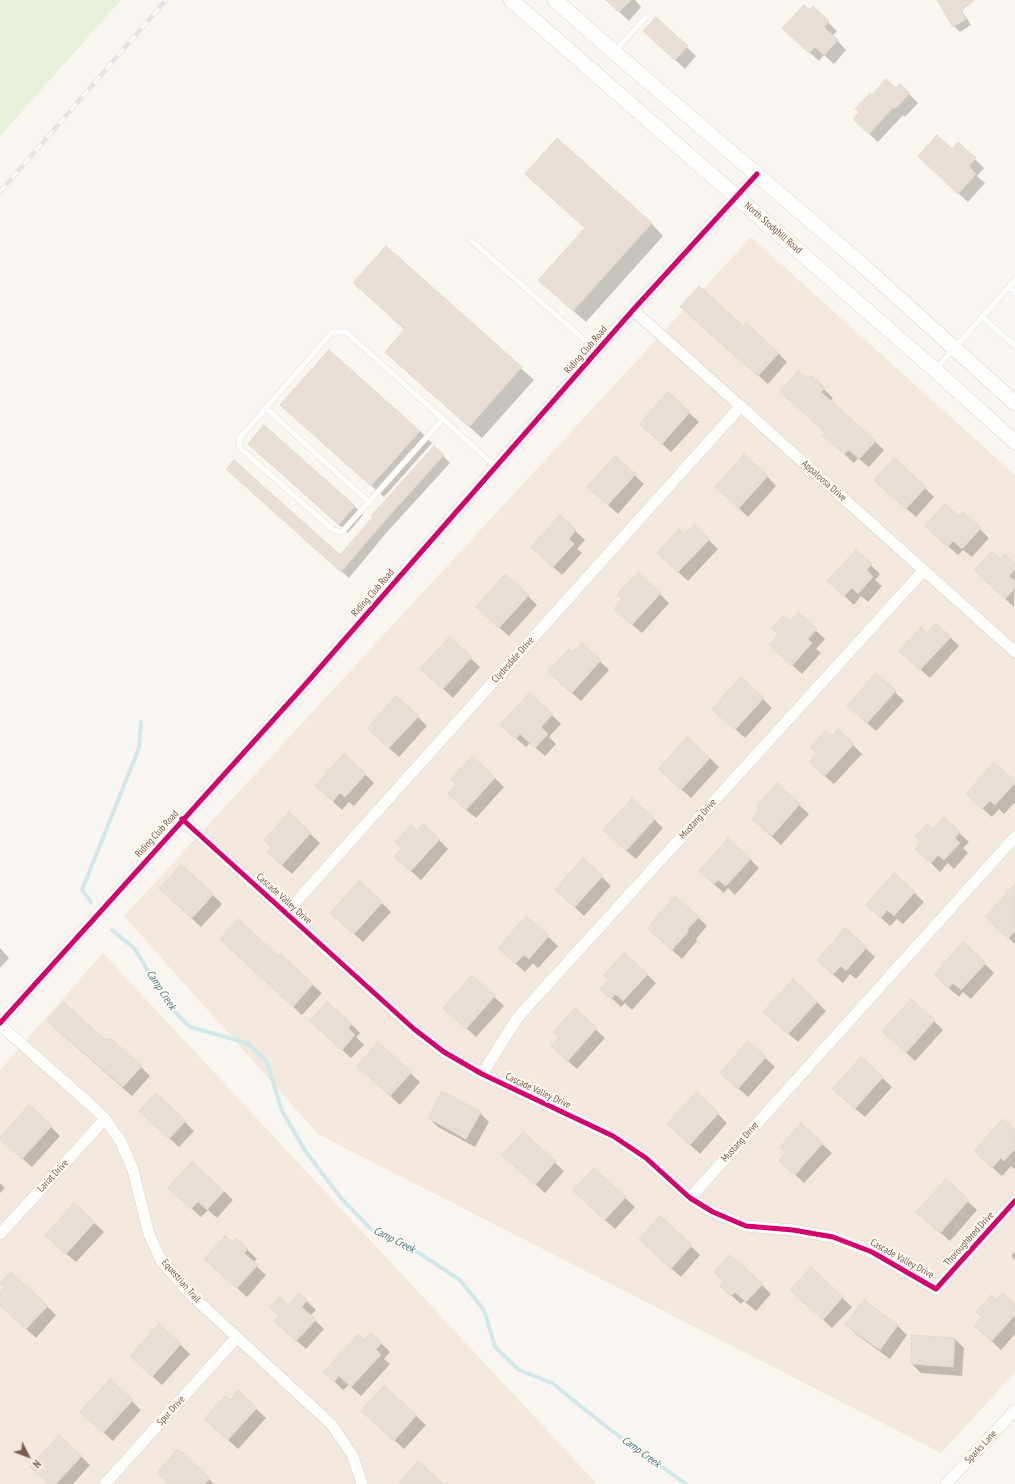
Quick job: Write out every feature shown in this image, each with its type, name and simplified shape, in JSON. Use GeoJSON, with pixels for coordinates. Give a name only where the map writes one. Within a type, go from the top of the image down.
{"type":"FeatureCollection","features":[{"type":"Feature","properties":{"kind":"main road"},"geometry":{"type":"LineString","coordinates":[[555,0],[860,263],[1015,403]]}},
{"type":"Feature","properties":{"kind":"main road","name":"North Stodghill Road"},"geometry":{"type":"LineString","coordinates":[[515,1],[1015,442]]}},
{"type":"Feature","properties":{"kind":"street","name":"Riding Club Road"},"geometry":{"type":"LineString","coordinates":[[2,1018],[302,688],[633,310],[757,174]]}},
{"type":"Feature","properties":{"kind":"street","name":"Appaloosa Drive"},"geometry":{"type":"LineString","coordinates":[[633,310],[1015,652]]}},
{"type":"Feature","properties":{"kind":"street","name":"Clydesdale Drive"},"geometry":{"type":"LineString","coordinates":[[286,913],[740,406]]}},
{"type":"Feature","properties":{"kind":"street","name":"Mustang Drive"},"geometry":{"type":"LineString","coordinates":[[482,1074],[518,1018],[924,570]]}},
{"type":"Feature","properties":{"kind":"street","name":"Cascade Valley Drive"},"geometry":{"type":"LineString","coordinates":[[182,819],[414,1029],[444,1052],[482,1074],[613,1136],[646,1158],[690,1198],[713,1212],[746,1226],[793,1230],[833,1237],[872,1252],[936,1289]]}},
{"type":"Feature","properties":{"kind":"street","name":"Mustang Drive"},"geometry":{"type":"LineString","coordinates":[[690,1198],[1015,836]]}},
{"type":"Feature","properties":{"kind":"street","name":"Equestrian Trail"},"geometry":{"type":"LineString","coordinates":[[2,1018],[106,1119],[121,1142],[133,1170],[149,1234],[162,1262],[189,1293],[331,1424],[353,1456],[362,1484]]}},
{"type":"Feature","properties":{"kind":"street","name":"Lariat Drive"},"geometry":{"type":"LineString","coordinates":[[0,1234],[106,1119]]}},
{"type":"Feature","properties":{"kind":"street","name":"Thoroughbred Drive"},"geometry":{"type":"LineString","coordinates":[[936,1289],[1015,1201]]}},
{"type":"Feature","properties":{"kind":"street","name":"Spur Drive"},"geometry":{"type":"LineString","coordinates":[[105,1484],[237,1337]]}},
{"type":"Feature","properties":{"kind":"street","name":"Sparks Lane"},"geometry":{"type":"LineString","coordinates":[[946,1484],[1015,1410]]}},
{"type":"Feature","properties":{"kind":"lane"},"geometry":{"type":"LineString","coordinates":[[614,52],[645,18]]}},
{"type":"Feature","properties":{"kind":"lane"},"geometry":{"type":"LineString","coordinates":[[472,241],[597,351]]}},
{"type":"Feature","properties":{"kind":"lane"},"geometry":{"type":"LineString","coordinates":[[935,370],[1015,280]]}},
{"type":"Feature","properties":{"kind":"lane"},"geometry":{"type":"LineString","coordinates":[[1009,287],[1015,293]]}},
{"type":"Feature","properties":{"kind":"lane"},"geometry":{"type":"LineString","coordinates":[[982,317],[1015,346]]}},
{"type":"Feature","properties":{"kind":"lane"},"geometry":{"type":"LineString","coordinates":[[443,419],[342,532],[333,530],[240,448],[239,439],[332,332],[346,332],[443,419],[496,467]]}},
{"type":"Feature","properties":{"kind":"lane"},"geometry":{"type":"LineString","coordinates":[[266,408],[369,502]]}},
{"type":"Feature","properties":{"kind":"shaded area"},"geometry":{"type":"Polygon","coordinates":[[[751,237],[1015,475],[1015,1372],[941,1453],[318,1134],[124,916],[751,237]]]}},
{"type":"Feature","properties":{"kind":"shaded area"},"geometry":{"type":"Polygon","coordinates":[[[103,953],[597,1484],[0,1484],[0,1070],[103,953]]]}},
{"type":"Feature","properties":{"kind":"green space"},"geometry":{"type":"Polygon","coordinates":[[[0,0],[121,0],[0,136],[0,0]]]}},
{"type":"Feature","properties":{"kind":"building"},"geometry":{"type":"Polygon","coordinates":[[[606,0],[631,0],[619,12],[606,0]]]}},
{"type":"Feature","properties":{"kind":"building"},"geometry":{"type":"Polygon","coordinates":[[[937,0],[974,0],[961,11],[966,19],[953,27],[937,0]]]}},
{"type":"Feature","properties":{"kind":"building"},"geometry":{"type":"Polygon","coordinates":[[[804,5],[810,10],[813,6],[829,21],[824,27],[838,40],[824,55],[815,47],[809,53],[782,28],[804,5]]]}},
{"type":"Feature","properties":{"kind":"building"},"geometry":{"type":"Polygon","coordinates":[[[656,17],[688,46],[675,60],[643,31],[656,17]]]}},
{"type":"Feature","properties":{"kind":"building"},"geometry":{"type":"Polygon","coordinates":[[[886,79],[896,88],[900,84],[910,93],[895,109],[894,107],[869,134],[853,119],[859,112],[855,109],[870,93],[872,95],[886,79]]]}},
{"type":"Feature","properties":{"kind":"building"},"geometry":{"type":"Polygon","coordinates":[[[937,135],[952,149],[958,142],[976,158],[969,166],[976,174],[958,194],[918,156],[937,135]]]}},
{"type":"Feature","properties":{"kind":"building"},"geometry":{"type":"Polygon","coordinates":[[[557,138],[652,223],[573,311],[538,280],[585,228],[525,174],[557,138]]]}},
{"type":"Feature","properties":{"kind":"building"},"geometry":{"type":"Polygon","coordinates":[[[386,246],[522,367],[469,427],[385,352],[405,329],[353,283],[386,246]]]}},
{"type":"Feature","properties":{"kind":"building"},"geometry":{"type":"Polygon","coordinates":[[[699,286],[743,326],[746,323],[779,353],[758,376],[680,307],[699,286]]]}},
{"type":"Feature","properties":{"kind":"building"},"geometry":{"type":"Polygon","coordinates":[[[329,350],[420,431],[371,486],[280,405],[329,350]]]}},
{"type":"Feature","properties":{"kind":"building"},"geometry":{"type":"Polygon","coordinates":[[[798,371],[808,379],[811,375],[825,388],[821,392],[876,441],[859,459],[849,450],[844,454],[822,435],[825,432],[780,392],[798,371]]]}},
{"type":"Feature","properties":{"kind":"building"},"geometry":{"type":"Polygon","coordinates":[[[668,392],[690,412],[662,444],[639,424],[668,392]]]}},
{"type":"Feature","properties":{"kind":"building"},"geometry":{"type":"Polygon","coordinates":[[[264,425],[355,506],[339,524],[248,444],[264,425]]]}},
{"type":"Feature","properties":{"kind":"building"},"geometry":{"type":"Polygon","coordinates":[[[434,446],[444,455],[341,572],[226,469],[234,460],[340,555],[373,517],[371,516],[434,446]]]}},
{"type":"Feature","properties":{"kind":"building"},"geometry":{"type":"Polygon","coordinates":[[[744,454],[768,476],[739,508],[715,487],[744,454]]]}},
{"type":"Feature","properties":{"kind":"building"},"geometry":{"type":"Polygon","coordinates":[[[615,456],[636,474],[608,505],[587,487],[615,456]]]}},
{"type":"Feature","properties":{"kind":"building"},"geometry":{"type":"Polygon","coordinates":[[[894,458],[926,487],[906,509],[874,480],[894,458]]]}},
{"type":"Feature","properties":{"kind":"building"},"geometry":{"type":"Polygon","coordinates":[[[945,504],[959,516],[963,512],[981,528],[962,549],[953,541],[948,547],[925,526],[945,504]]]}},
{"type":"Feature","properties":{"kind":"building"},"geometry":{"type":"Polygon","coordinates":[[[560,515],[576,530],[569,539],[574,544],[553,567],[531,547],[560,515]]]}},
{"type":"Feature","properties":{"kind":"building"},"geometry":{"type":"Polygon","coordinates":[[[694,524],[710,539],[678,572],[657,553],[679,529],[685,534],[694,524]]]}},
{"type":"Feature","properties":{"kind":"building"},"geometry":{"type":"Polygon","coordinates":[[[856,550],[872,564],[867,570],[873,577],[858,594],[852,588],[844,596],[827,581],[856,550]]]}},
{"type":"Feature","properties":{"kind":"building"},"geometry":{"type":"Polygon","coordinates":[[[992,551],[1001,559],[1005,554],[1015,563],[1015,569],[1009,576],[1015,582],[1015,588],[1005,599],[974,570],[992,551]]]}},
{"type":"Feature","properties":{"kind":"building"},"geometry":{"type":"Polygon","coordinates":[[[638,572],[661,593],[632,625],[614,609],[622,599],[617,595],[638,572]]]}},
{"type":"Feature","properties":{"kind":"building"},"geometry":{"type":"Polygon","coordinates":[[[505,574],[529,595],[499,628],[476,607],[505,574]]]}},
{"type":"Feature","properties":{"kind":"building"},"geometry":{"type":"Polygon","coordinates":[[[798,612],[817,629],[808,639],[812,643],[792,666],[769,645],[779,634],[772,628],[784,615],[790,621],[798,612]]]}},
{"type":"Feature","properties":{"kind":"building"},"geometry":{"type":"Polygon","coordinates":[[[936,623],[951,637],[920,670],[899,651],[921,627],[927,633],[936,623]]]}},
{"type":"Feature","properties":{"kind":"building"},"geometry":{"type":"Polygon","coordinates":[[[449,637],[472,657],[443,689],[420,669],[449,637]]]}},
{"type":"Feature","properties":{"kind":"building"},"geometry":{"type":"Polygon","coordinates":[[[582,643],[601,660],[572,693],[548,672],[569,649],[573,652],[582,643]]]}},
{"type":"Feature","properties":{"kind":"building"},"geometry":{"type":"Polygon","coordinates":[[[876,673],[896,691],[867,723],[847,706],[876,673]]]}},
{"type":"Feature","properties":{"kind":"building"},"geometry":{"type":"Polygon","coordinates":[[[741,677],[764,698],[735,730],[712,709],[741,677]]]}},
{"type":"Feature","properties":{"kind":"building"},"geometry":{"type":"Polygon","coordinates":[[[529,693],[553,714],[541,727],[548,734],[535,748],[520,734],[516,739],[500,725],[529,693]]]}},
{"type":"Feature","properties":{"kind":"building"},"geometry":{"type":"Polygon","coordinates":[[[396,696],[419,716],[389,748],[367,728],[396,696]]]}},
{"type":"Feature","properties":{"kind":"building"},"geometry":{"type":"Polygon","coordinates":[[[838,729],[854,744],[825,776],[809,762],[817,754],[810,747],[826,730],[832,736],[838,729]]]}},
{"type":"Feature","properties":{"kind":"building"},"geometry":{"type":"Polygon","coordinates":[[[687,737],[710,758],[681,790],[659,769],[687,737]]]}},
{"type":"Feature","properties":{"kind":"building"},"geometry":{"type":"Polygon","coordinates":[[[344,754],[366,774],[345,797],[340,793],[333,801],[315,786],[344,754]]]}},
{"type":"Feature","properties":{"kind":"building"},"geometry":{"type":"Polygon","coordinates":[[[472,756],[495,778],[466,810],[448,794],[456,784],[451,779],[472,756]]]}},
{"type":"Feature","properties":{"kind":"building"},"geometry":{"type":"Polygon","coordinates":[[[994,762],[1015,781],[1015,783],[995,805],[990,801],[982,809],[966,794],[994,762]]]}},
{"type":"Feature","properties":{"kind":"building"},"geometry":{"type":"Polygon","coordinates":[[[777,783],[800,804],[772,836],[752,819],[760,809],[757,806],[777,783]]]}},
{"type":"Feature","properties":{"kind":"building"},"geometry":{"type":"Polygon","coordinates":[[[632,798],[655,819],[626,851],[603,830],[632,798]]]}},
{"type":"Feature","properties":{"kind":"building"},"geometry":{"type":"Polygon","coordinates":[[[289,812],[311,833],[282,865],[267,852],[271,847],[264,840],[289,812]]]}},
{"type":"Feature","properties":{"kind":"building"},"geometry":{"type":"Polygon","coordinates":[[[944,817],[960,832],[955,838],[960,843],[944,860],[938,855],[931,863],[915,849],[921,842],[915,836],[927,824],[933,829],[944,817]]]}},
{"type":"Feature","properties":{"kind":"building"},"geometry":{"type":"Polygon","coordinates":[[[423,824],[440,839],[411,871],[394,857],[402,848],[395,842],[411,825],[417,831],[423,824]]]}},
{"type":"Feature","properties":{"kind":"building"},"geometry":{"type":"Polygon","coordinates":[[[728,838],[751,859],[726,886],[718,880],[714,884],[699,871],[728,838]]]}},
{"type":"Feature","properties":{"kind":"building"},"geometry":{"type":"Polygon","coordinates":[[[583,858],[603,876],[575,907],[555,890],[583,858]]]}},
{"type":"Feature","properties":{"kind":"building"},"geometry":{"type":"Polygon","coordinates":[[[181,865],[214,894],[192,918],[159,889],[181,865]]]}},
{"type":"Feature","properties":{"kind":"building"},"geometry":{"type":"Polygon","coordinates":[[[894,873],[915,892],[894,916],[887,910],[881,918],[866,905],[894,873]]]}},
{"type":"Feature","properties":{"kind":"building"},"geometry":{"type":"Polygon","coordinates":[[[359,881],[383,902],[354,934],[330,913],[359,881]]]}},
{"type":"Feature","properties":{"kind":"building"},"geometry":{"type":"Polygon","coordinates":[[[1015,884],[1015,931],[1008,939],[985,917],[1015,884]]]}},
{"type":"Feature","properties":{"kind":"building"},"geometry":{"type":"Polygon","coordinates":[[[675,896],[699,917],[672,950],[647,928],[675,896]]]}},
{"type":"Feature","properties":{"kind":"building"},"geometry":{"type":"Polygon","coordinates":[[[526,916],[549,936],[529,959],[524,955],[515,964],[498,948],[526,916]]]}},
{"type":"Feature","properties":{"kind":"building"},"geometry":{"type":"Polygon","coordinates":[[[238,919],[279,956],[281,954],[313,984],[293,1007],[220,939],[238,919]]]}},
{"type":"Feature","properties":{"kind":"building"},"geometry":{"type":"Polygon","coordinates":[[[845,928],[867,947],[846,971],[841,966],[833,974],[817,960],[845,928]]]}},
{"type":"Feature","properties":{"kind":"building"},"geometry":{"type":"Polygon","coordinates":[[[963,942],[986,963],[961,990],[953,983],[949,988],[934,975],[963,942]]]}},
{"type":"Feature","properties":{"kind":"building"},"geometry":{"type":"Polygon","coordinates":[[[624,953],[648,974],[623,1001],[615,994],[611,999],[600,989],[609,980],[604,975],[624,953]]]}},
{"type":"Feature","properties":{"kind":"building"},"geometry":{"type":"Polygon","coordinates":[[[472,975],[495,996],[466,1029],[443,1008],[472,975]]]}},
{"type":"Feature","properties":{"kind":"building"},"geometry":{"type":"Polygon","coordinates":[[[793,979],[817,1002],[788,1034],[763,1012],[793,979]]]}},
{"type":"Feature","properties":{"kind":"building"},"geometry":{"type":"Polygon","coordinates":[[[911,999],[935,1020],[906,1053],[882,1031],[911,999]]]}},
{"type":"Feature","properties":{"kind":"building"},"geometry":{"type":"Polygon","coordinates":[[[63,1002],[107,1041],[110,1038],[142,1066],[123,1087],[47,1021],[63,1002]]]}},
{"type":"Feature","properties":{"kind":"building"},"geometry":{"type":"Polygon","coordinates":[[[327,1002],[352,1024],[348,1028],[355,1035],[342,1050],[310,1021],[327,1002]]]}},
{"type":"Feature","properties":{"kind":"building"},"geometry":{"type":"Polygon","coordinates":[[[575,1008],[597,1028],[568,1061],[551,1046],[559,1037],[553,1032],[575,1008]]]}},
{"type":"Feature","properties":{"kind":"building"},"geometry":{"type":"Polygon","coordinates":[[[748,1041],[766,1057],[738,1089],[720,1073],[748,1041]]]}},
{"type":"Feature","properties":{"kind":"building"},"geometry":{"type":"Polygon","coordinates":[[[378,1042],[412,1072],[390,1096],[357,1066],[378,1042]]]}},
{"type":"Feature","properties":{"kind":"building"},"geometry":{"type":"Polygon","coordinates":[[[861,1057],[883,1077],[855,1109],[832,1089],[861,1057]]]}},
{"type":"Feature","properties":{"kind":"building"},"geometry":{"type":"Polygon","coordinates":[[[442,1091],[481,1112],[466,1139],[428,1118],[442,1091]]]}},
{"type":"Feature","properties":{"kind":"building"},"geometry":{"type":"Polygon","coordinates":[[[696,1092],[719,1113],[690,1145],[667,1124],[696,1092]]]}},
{"type":"Feature","properties":{"kind":"building"},"geometry":{"type":"Polygon","coordinates":[[[156,1093],[186,1121],[169,1139],[139,1111],[156,1093]]]}},
{"type":"Feature","properties":{"kind":"building"},"geometry":{"type":"Polygon","coordinates":[[[29,1105],[52,1126],[22,1159],[0,1139],[0,1137],[29,1105]]]}},
{"type":"Feature","properties":{"kind":"building"},"geometry":{"type":"Polygon","coordinates":[[[1003,1119],[1015,1130],[1015,1149],[1004,1161],[1001,1158],[992,1168],[974,1151],[1003,1119]]]}},
{"type":"Feature","properties":{"kind":"building"},"geometry":{"type":"Polygon","coordinates":[[[801,1123],[823,1143],[795,1175],[779,1161],[786,1153],[780,1147],[801,1123]]]}},
{"type":"Feature","properties":{"kind":"building"},"geometry":{"type":"Polygon","coordinates":[[[523,1132],[556,1161],[535,1185],[502,1155],[523,1132]]]}},
{"type":"Feature","properties":{"kind":"building"},"geometry":{"type":"Polygon","coordinates":[[[192,1162],[224,1191],[207,1210],[198,1202],[191,1209],[168,1188],[192,1162]]]}},
{"type":"Feature","properties":{"kind":"building"},"geometry":{"type":"Polygon","coordinates":[[[594,1168],[626,1197],[605,1220],[573,1191],[594,1168]]]}},
{"type":"Feature","properties":{"kind":"building"},"geometry":{"type":"Polygon","coordinates":[[[946,1179],[969,1200],[940,1233],[916,1212],[946,1179]]]}},
{"type":"Feature","properties":{"kind":"building"},"geometry":{"type":"Polygon","coordinates":[[[74,1203],[95,1222],[66,1254],[45,1235],[74,1203]]]}},
{"type":"Feature","properties":{"kind":"building"},"geometry":{"type":"Polygon","coordinates":[[[660,1216],[692,1245],[671,1269],[639,1239],[660,1216]]]}},
{"type":"Feature","properties":{"kind":"building"},"geometry":{"type":"Polygon","coordinates":[[[225,1236],[233,1242],[236,1238],[248,1249],[244,1253],[258,1265],[237,1288],[204,1259],[225,1236]]]}},
{"type":"Feature","properties":{"kind":"building"},"geometry":{"type":"Polygon","coordinates":[[[730,1255],[763,1284],[746,1302],[735,1292],[731,1296],[720,1286],[724,1281],[714,1272],[730,1255]]]}},
{"type":"Feature","properties":{"kind":"building"},"geometry":{"type":"Polygon","coordinates":[[[811,1267],[843,1297],[823,1320],[790,1290],[811,1267]]]}},
{"type":"Feature","properties":{"kind":"building"},"geometry":{"type":"Polygon","coordinates":[[[11,1272],[48,1306],[26,1329],[0,1306],[0,1292],[4,1287],[0,1283],[11,1272]]]}},
{"type":"Feature","properties":{"kind":"building"},"geometry":{"type":"Polygon","coordinates":[[[299,1293],[307,1300],[302,1307],[316,1320],[296,1341],[274,1321],[279,1316],[270,1307],[279,1297],[288,1305],[299,1293]]]}},
{"type":"Feature","properties":{"kind":"building"},"geometry":{"type":"Polygon","coordinates":[[[1003,1293],[1015,1304],[1015,1315],[992,1341],[974,1326],[982,1317],[976,1312],[991,1295],[997,1300],[1003,1293]]]}},
{"type":"Feature","properties":{"kind":"building"},"geometry":{"type":"Polygon","coordinates":[[[864,1300],[898,1325],[880,1350],[845,1325],[864,1300]]]}},
{"type":"Feature","properties":{"kind":"building"},"geometry":{"type":"Polygon","coordinates":[[[159,1324],[181,1344],[152,1377],[130,1356],[159,1324]]]}},
{"type":"Feature","properties":{"kind":"building"},"geometry":{"type":"Polygon","coordinates":[[[371,1333],[382,1343],[376,1349],[381,1355],[351,1387],[339,1376],[334,1382],[323,1372],[359,1334],[364,1340],[371,1333]]]}},
{"type":"Feature","properties":{"kind":"building"},"geometry":{"type":"Polygon","coordinates":[[[912,1335],[955,1338],[953,1367],[911,1364],[912,1335]]]}},
{"type":"Feature","properties":{"kind":"building"},"geometry":{"type":"Polygon","coordinates":[[[110,1379],[133,1400],[103,1433],[80,1412],[110,1379]]]}},
{"type":"Feature","properties":{"kind":"building"},"geometry":{"type":"Polygon","coordinates":[[[384,1386],[417,1415],[394,1441],[361,1411],[384,1386]]]}},
{"type":"Feature","properties":{"kind":"building"},"geometry":{"type":"Polygon","coordinates":[[[238,1390],[257,1408],[228,1440],[204,1419],[225,1396],[230,1400],[238,1390]]]}},
{"type":"Feature","properties":{"kind":"building"},"geometry":{"type":"Polygon","coordinates":[[[59,1435],[82,1456],[56,1484],[49,1484],[30,1467],[59,1435]]]}},
{"type":"Feature","properties":{"kind":"building"},"geometry":{"type":"Polygon","coordinates":[[[178,1449],[210,1478],[205,1484],[169,1484],[157,1473],[178,1449]]]}},
{"type":"Feature","properties":{"kind":"building"},"geometry":{"type":"Polygon","coordinates":[[[418,1461],[444,1484],[398,1484],[418,1461]]]}},
{"type":"Feature","properties":{"kind":"waterway","name":"Camp Creek"},"geometry":{"type":"LineString","coordinates":[[91,902],[82,890],[139,748],[141,722]]}},
{"type":"Feature","properties":{"kind":"waterway","name":"Camp Creek"},"geometry":{"type":"LineString","coordinates":[[112,930],[135,949],[169,1006],[190,1027],[247,1043],[267,1062],[282,1111],[306,1152],[341,1198],[372,1230],[407,1245],[460,1280],[484,1310],[495,1347],[519,1370],[552,1383],[608,1428],[686,1484]]}},
{"type":"Feature","properties":{"kind":"railway"},"geometry":{"type":"LineString","coordinates":[[0,192],[166,0]]}},
{"type":"Feature","properties":{"kind":"cycle path"},"geometry":{"type":"LineString","coordinates":[[0,1023],[303,687],[633,310],[757,174]]}},
{"type":"Feature","properties":{"kind":"cycle path"},"geometry":{"type":"LineString","coordinates":[[182,819],[414,1029],[444,1052],[482,1074],[613,1136],[646,1158],[690,1198],[713,1212],[746,1226],[793,1230],[833,1237],[872,1252],[936,1289],[1015,1201]]}}]}
